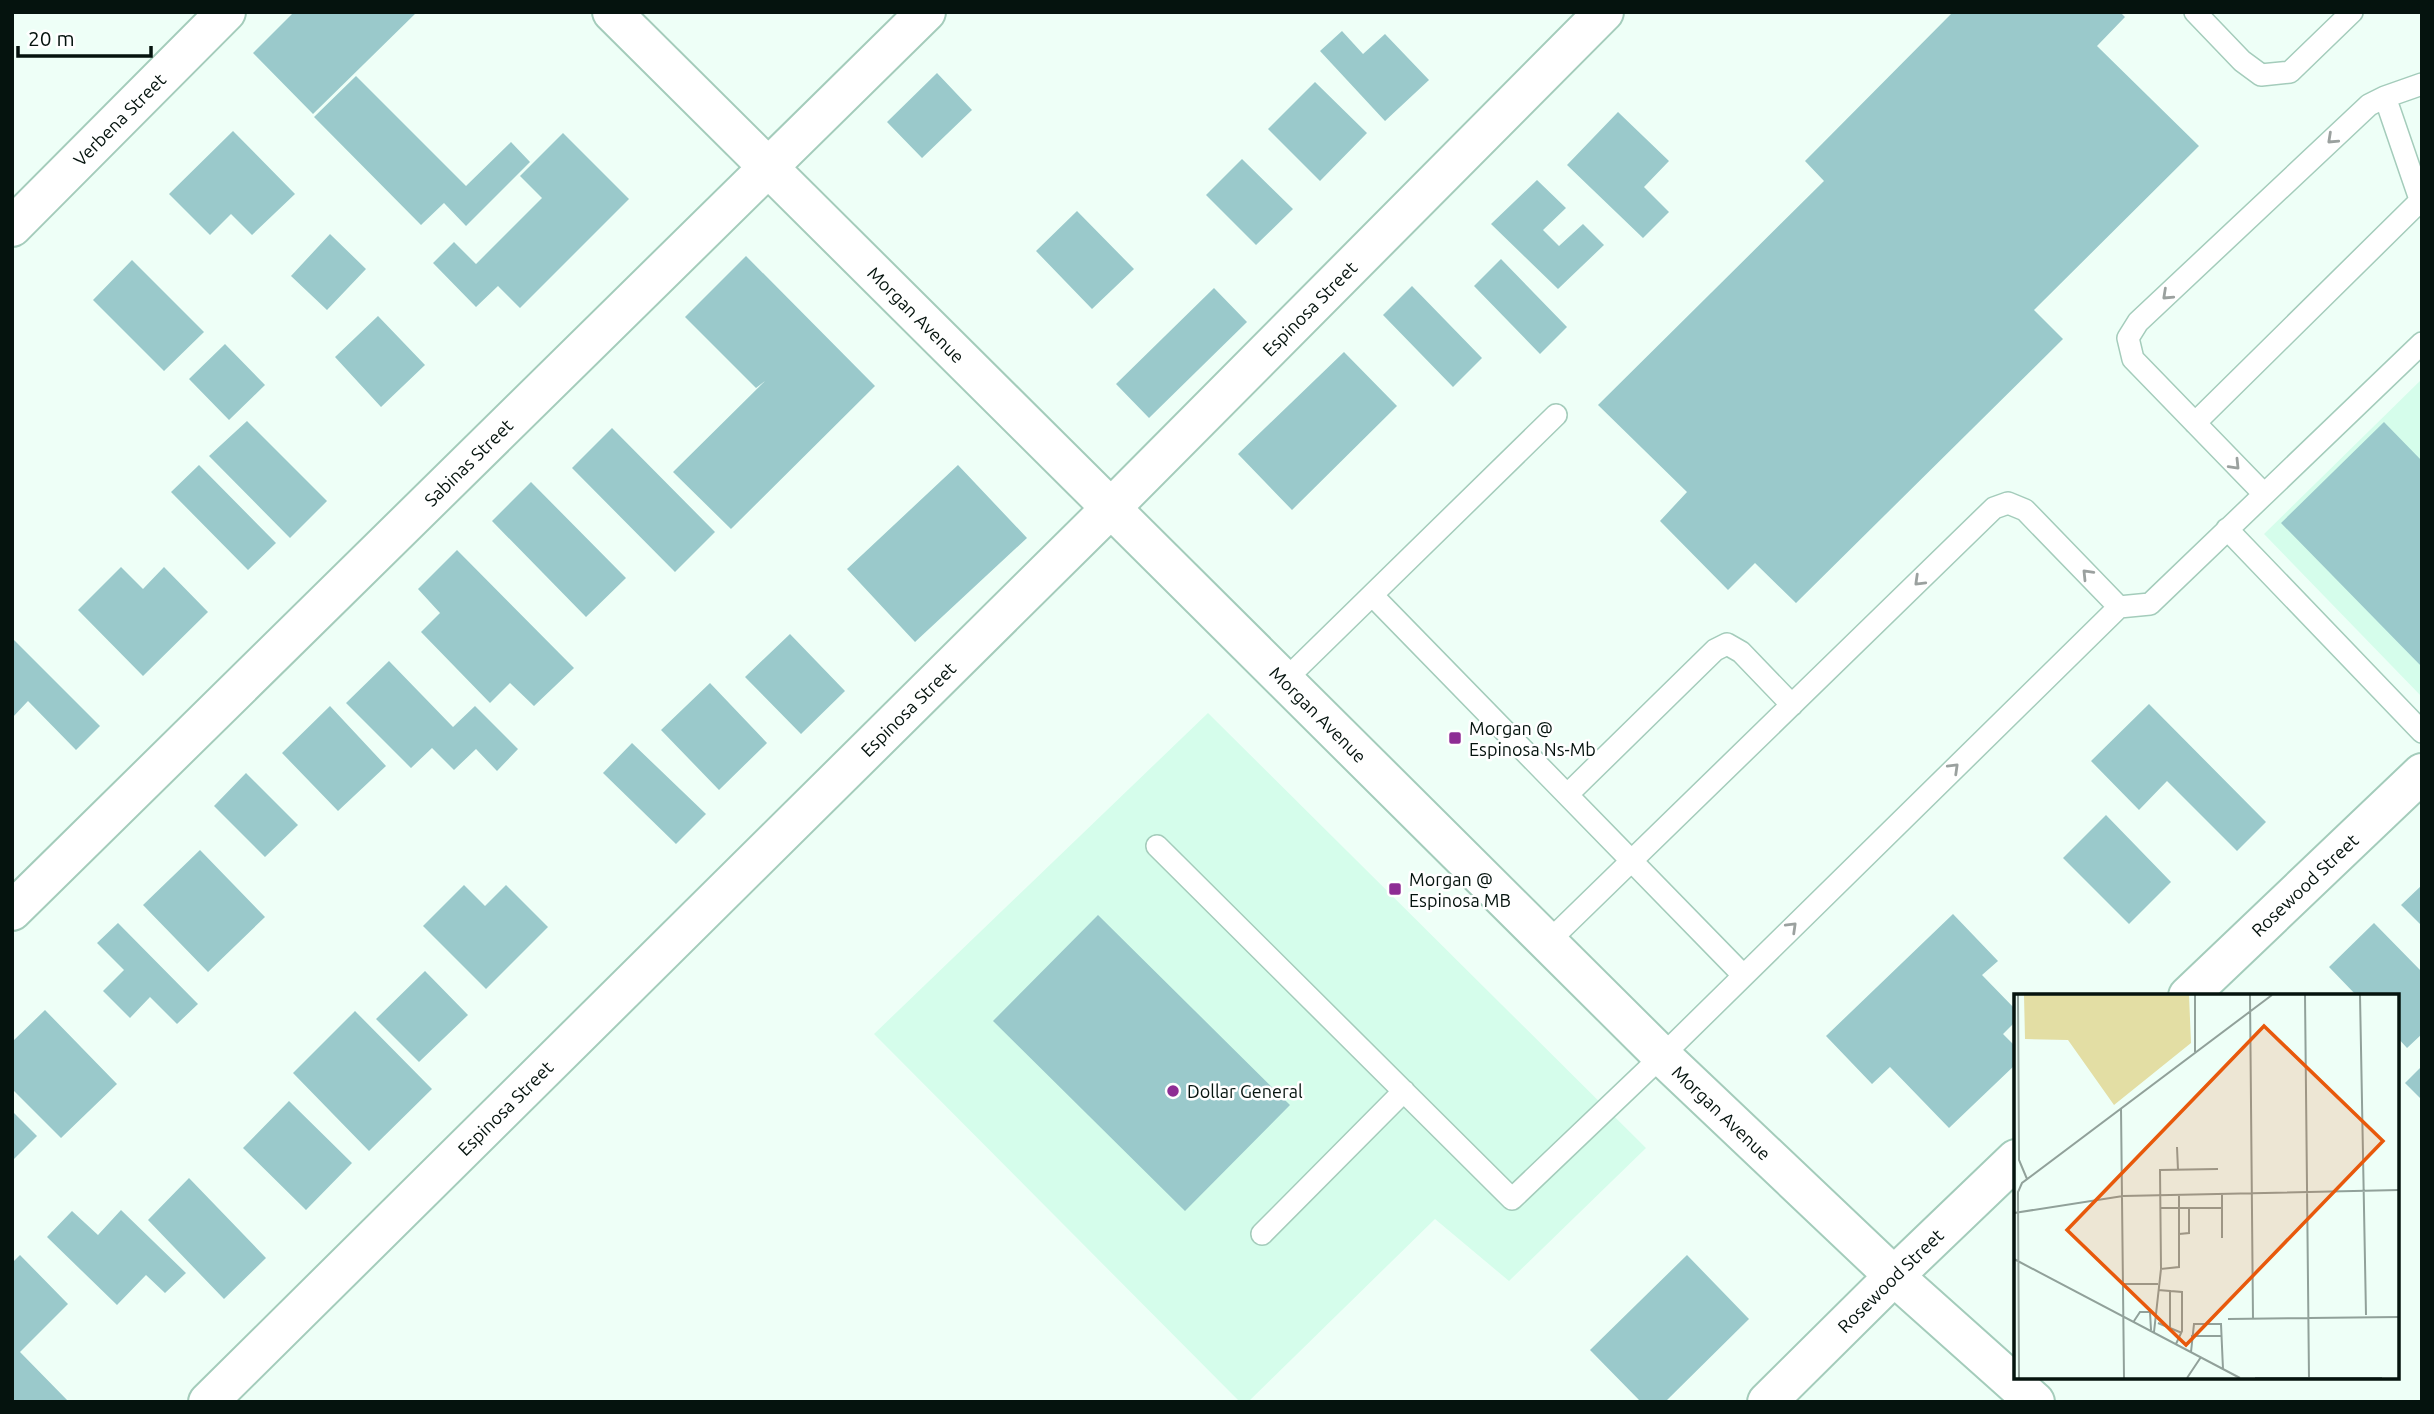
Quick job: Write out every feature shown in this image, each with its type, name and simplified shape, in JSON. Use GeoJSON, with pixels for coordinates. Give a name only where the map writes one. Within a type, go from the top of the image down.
{"type":"FeatureCollection","features":[{"type":"Feature","properties":{"kind":"street","name":"Verbena Street"},"geometry":{"type":"LineString","coordinates":[[12,227],[226,12]]}},
{"type":"Feature","properties":{"kind":"street","name":"Morgan Avenue"},"geometry":{"type":"LineString","coordinates":[[612,12],[1662,1056],[1894,1276],[2035,1402]]}},
{"type":"Feature","properties":{"kind":"street","name":"Sabinas Street"},"geometry":{"type":"LineString","coordinates":[[12,911],[926,12]]}},
{"type":"Feature","properties":{"kind":"street","name":"Espinosa Street"},"geometry":{"type":"LineString","coordinates":[[208,1402],[1111,509],[1604,12]]}},
{"type":"Feature","properties":{"kind":"street","name":"Rosewood Street"},"geometry":{"type":"LineString","coordinates":[[2190,994],[2422,773]]}},
{"type":"Feature","properties":{"kind":"street","name":"Rosewood Street"},"geometry":{"type":"LineString","coordinates":[[1767,1402],[2014,1161]]}},
{"type":"Feature","properties":{"kind":"lane"},"geometry":{"type":"LineString","coordinates":[[2195,12],[2242,61],[2261,75],[2290,72],[2349,13]]}},
{"type":"Feature","properties":{"kind":"lane"},"geometry":{"type":"LineString","coordinates":[[2264,494],[2133,359],[2127,338],[2138,322],[2369,104],[2422,85]]}},
{"type":"Feature","properties":{"kind":"lane"},"geometry":{"type":"LineString","coordinates":[[2195,424],[2421,203],[2385,97]]}},
{"type":"Feature","properties":{"kind":"lane"},"geometry":{"type":"LineString","coordinates":[[1157,846],[1512,1199],[1662,1056],[2119,607],[2150,604],[2422,343]]}},
{"type":"Feature","properties":{"kind":"lane"},"geometry":{"type":"LineString","coordinates":[[1283,681],[1556,415]]}},
{"type":"Feature","properties":{"kind":"lane"},"geometry":{"type":"LineString","coordinates":[[1547,943],[1994,508],[2008,503],[2025,510],[2119,607]]}},
{"type":"Feature","properties":{"kind":"lane"},"geometry":{"type":"LineString","coordinates":[[2227,529],[2422,732]]}},
{"type":"Feature","properties":{"kind":"lane"},"geometry":{"type":"LineString","coordinates":[[1372,594],[1743,975]]}},
{"type":"Feature","properties":{"kind":"lane"},"geometry":{"type":"LineString","coordinates":[[1568,794],[1715,650],[1727,644],[1741,652],[1792,705]]}},
{"type":"Feature","properties":{"kind":"lane"},"geometry":{"type":"LineString","coordinates":[[1262,1234],[1404,1091]]}},
{"type":"Feature","properties":{"kind":"shaded area"},"geometry":{"type":"Polygon","coordinates":[[[2422,379],[2422,697],[2264,534],[2422,379]]]}},
{"type":"Feature","properties":{"kind":"shaded area"},"geometry":{"type":"Polygon","coordinates":[[[1208,713],[1646,1148],[1509,1281],[1435,1219],[1248,1402],[1240,1402],[874,1034],[1208,713]]]}},
{"type":"Feature","properties":{"kind":"building"},"geometry":{"type":"Polygon","coordinates":[[[294,12],[417,12],[313,114],[253,53],[294,12]]]}},
{"type":"Feature","properties":{"kind":"building"},"geometry":{"type":"Polygon","coordinates":[[[1953,12],[2120,12],[2125,17],[2097,46],[2199,146],[2034,310],[2063,339],[1796,603],[1755,563],[1728,590],[1660,521],[1687,492],[1598,405],[1824,181],[1805,161],[1953,12]]]}},
{"type":"Feature","properties":{"kind":"building"},"geometry":{"type":"Polygon","coordinates":[[[1342,31],[1363,54],[1385,34],[1429,80],[1385,121],[1320,51],[1342,31]]]}},
{"type":"Feature","properties":{"kind":"building"},"geometry":{"type":"Polygon","coordinates":[[[937,73],[972,110],[922,158],[887,122],[937,73]]]}},
{"type":"Feature","properties":{"kind":"building"},"geometry":{"type":"Polygon","coordinates":[[[356,76],[466,186],[511,142],[530,162],[466,226],[444,203],[421,225],[314,117],[356,76]]]}},
{"type":"Feature","properties":{"kind":"building"},"geometry":{"type":"Polygon","coordinates":[[[1315,82],[1367,133],[1320,181],[1268,129],[1315,82]]]}},
{"type":"Feature","properties":{"kind":"building"},"geometry":{"type":"Polygon","coordinates":[[[1618,112],[1669,161],[1644,187],[1669,212],[1643,238],[1567,165],[1618,112]]]}},
{"type":"Feature","properties":{"kind":"building"},"geometry":{"type":"Polygon","coordinates":[[[233,131],[295,194],[252,235],[231,214],[210,235],[169,194],[233,131]]]}},
{"type":"Feature","properties":{"kind":"building"},"geometry":{"type":"Polygon","coordinates":[[[563,133],[629,199],[520,308],[498,286],[476,307],[433,263],[454,242],[476,264],[542,198],[520,176],[563,133]]]}},
{"type":"Feature","properties":{"kind":"building"},"geometry":{"type":"Polygon","coordinates":[[[1242,159],[1293,209],[1256,245],[1206,195],[1242,159]]]}},
{"type":"Feature","properties":{"kind":"building"},"geometry":{"type":"Polygon","coordinates":[[[1537,180],[1566,208],[1543,230],[1559,246],[1583,224],[1604,245],[1558,289],[1491,224],[1537,180]]]}},
{"type":"Feature","properties":{"kind":"building"},"geometry":{"type":"Polygon","coordinates":[[[1077,211],[1134,269],[1092,309],[1036,251],[1077,211]]]}},
{"type":"Feature","properties":{"kind":"building"},"geometry":{"type":"Polygon","coordinates":[[[330,234],[366,269],[327,310],[291,276],[330,234]]]}},
{"type":"Feature","properties":{"kind":"building"},"geometry":{"type":"Polygon","coordinates":[[[746,256],[875,386],[731,529],[673,472],[765,381],[756,388],[685,317],[746,256]]]}},
{"type":"Feature","properties":{"kind":"building"},"geometry":{"type":"Polygon","coordinates":[[[1501,259],[1567,327],[1540,354],[1474,286],[1501,259]]]}},
{"type":"Feature","properties":{"kind":"building"},"geometry":{"type":"Polygon","coordinates":[[[132,260],[204,332],[164,371],[93,300],[132,260]]]}},
{"type":"Feature","properties":{"kind":"building"},"geometry":{"type":"Polygon","coordinates":[[[1412,286],[1482,358],[1453,387],[1383,315],[1412,286]]]}},
{"type":"Feature","properties":{"kind":"building"},"geometry":{"type":"Polygon","coordinates":[[[1214,288],[1247,322],[1149,418],[1116,384],[1214,288]]]}},
{"type":"Feature","properties":{"kind":"building"},"geometry":{"type":"Polygon","coordinates":[[[378,316],[425,365],[381,407],[335,357],[378,316]]]}},
{"type":"Feature","properties":{"kind":"building"},"geometry":{"type":"Polygon","coordinates":[[[225,344],[265,385],[229,420],[189,379],[225,344]]]}},
{"type":"Feature","properties":{"kind":"building"},"geometry":{"type":"Polygon","coordinates":[[[1344,352],[1397,406],[1292,510],[1238,454],[1344,352]]]}},
{"type":"Feature","properties":{"kind":"building"},"geometry":{"type":"Polygon","coordinates":[[[247,421],[327,501],[290,538],[209,456],[247,421]]]}},
{"type":"Feature","properties":{"kind":"building"},"geometry":{"type":"Polygon","coordinates":[[[2384,422],[2422,461],[2422,667],[2281,523],[2384,422]]]}},
{"type":"Feature","properties":{"kind":"building"},"geometry":{"type":"Polygon","coordinates":[[[612,428],[715,532],[675,572],[572,468],[612,428]]]}},
{"type":"Feature","properties":{"kind":"building"},"geometry":{"type":"Polygon","coordinates":[[[199,465],[276,543],[248,570],[171,492],[199,465]]]}},
{"type":"Feature","properties":{"kind":"building"},"geometry":{"type":"Polygon","coordinates":[[[958,465],[1027,538],[915,642],[847,569],[958,465]]]}},
{"type":"Feature","properties":{"kind":"building"},"geometry":{"type":"Polygon","coordinates":[[[531,482],[626,578],[586,617],[492,521],[531,482]]]}},
{"type":"Feature","properties":{"kind":"building"},"geometry":{"type":"Polygon","coordinates":[[[457,550],[574,668],[534,706],[510,683],[490,703],[421,632],[440,613],[418,589],[457,550]]]}},
{"type":"Feature","properties":{"kind":"building"},"geometry":{"type":"Polygon","coordinates":[[[121,567],[143,589],[164,567],[208,612],[143,676],[78,610],[121,567]]]}},
{"type":"Feature","properties":{"kind":"building"},"geometry":{"type":"Polygon","coordinates":[[[790,634],[845,691],[801,734],[745,677],[790,634]]]}},
{"type":"Feature","properties":{"kind":"building"},"geometry":{"type":"Polygon","coordinates":[[[12,638],[100,726],[76,750],[28,701],[12,718],[12,638]]]}},
{"type":"Feature","properties":{"kind":"building"},"geometry":{"type":"Polygon","coordinates":[[[389,661],[453,727],[475,706],[518,749],[497,771],[476,749],[454,770],[432,748],[411,768],[346,703],[389,661]]]}},
{"type":"Feature","properties":{"kind":"building"},"geometry":{"type":"Polygon","coordinates":[[[710,683],[767,743],[719,790],[661,730],[710,683]]]}},
{"type":"Feature","properties":{"kind":"building"},"geometry":{"type":"Polygon","coordinates":[[[2149,704],[2266,822],[2237,851],[2167,781],[2139,810],[2091,761],[2149,704]]]}},
{"type":"Feature","properties":{"kind":"building"},"geometry":{"type":"Polygon","coordinates":[[[330,706],[386,766],[338,811],[282,753],[330,706]]]}},
{"type":"Feature","properties":{"kind":"building"},"geometry":{"type":"Polygon","coordinates":[[[632,743],[706,814],[676,844],[603,773],[632,743]]]}},
{"type":"Feature","properties":{"kind":"building"},"geometry":{"type":"Polygon","coordinates":[[[246,773],[298,825],[265,857],[214,806],[246,773]]]}},
{"type":"Feature","properties":{"kind":"building"},"geometry":{"type":"Polygon","coordinates":[[[2106,815],[2171,882],[2129,924],[2063,858],[2106,815]]]}},
{"type":"Feature","properties":{"kind":"building"},"geometry":{"type":"Polygon","coordinates":[[[200,850],[265,917],[208,972],[143,905],[200,850]]]}},
{"type":"Feature","properties":{"kind":"building"},"geometry":{"type":"Polygon","coordinates":[[[464,885],[485,906],[506,885],[548,927],[486,989],[423,926],[464,885]]]}},
{"type":"Feature","properties":{"kind":"building"},"geometry":{"type":"Polygon","coordinates":[[[2422,885],[2422,926],[2401,905],[2422,885]]]}},
{"type":"Feature","properties":{"kind":"building"},"geometry":{"type":"Polygon","coordinates":[[[1953,914],[1998,961],[1982,975],[2014,1008],[2014,1023],[2003,1034],[2014,1045],[2014,1066],[1949,1128],[1890,1067],[1872,1084],[1826,1036],[1953,914]]]}},
{"type":"Feature","properties":{"kind":"building"},"geometry":{"type":"Polygon","coordinates":[[[1098,915],[1290,1105],[1185,1211],[993,1021],[1098,915]]]}},
{"type":"Feature","properties":{"kind":"building"},"geometry":{"type":"Polygon","coordinates":[[[118,923],[198,1004],[177,1024],[150,997],[130,1018],[103,991],[124,970],[97,943],[118,923]]]}},
{"type":"Feature","properties":{"kind":"building"},"geometry":{"type":"Polygon","coordinates":[[[2374,923],[2422,972],[2422,1034],[2407,1048],[2399,1039],[2399,994],[2355,994],[2329,967],[2374,923]]]}},
{"type":"Feature","properties":{"kind":"building"},"geometry":{"type":"Polygon","coordinates":[[[425,971],[468,1015],[419,1062],[376,1019],[425,971]]]}},
{"type":"Feature","properties":{"kind":"building"},"geometry":{"type":"Polygon","coordinates":[[[45,1010],[117,1084],[61,1138],[12,1089],[12,1042],[45,1010]]]}},
{"type":"Feature","properties":{"kind":"building"},"geometry":{"type":"Polygon","coordinates":[[[355,1011],[432,1089],[369,1151],[293,1073],[355,1011]]]}},
{"type":"Feature","properties":{"kind":"building"},"geometry":{"type":"Polygon","coordinates":[[[2422,1066],[2422,1100],[2405,1083],[2422,1066]]]}},
{"type":"Feature","properties":{"kind":"building"},"geometry":{"type":"Polygon","coordinates":[[[289,1101],[352,1163],[306,1210],[243,1148],[289,1101]]]}},
{"type":"Feature","properties":{"kind":"building"},"geometry":{"type":"Polygon","coordinates":[[[12,1111],[37,1136],[12,1161],[12,1111]]]}},
{"type":"Feature","properties":{"kind":"building"},"geometry":{"type":"Polygon","coordinates":[[[189,1178],[266,1258],[224,1299],[148,1220],[189,1178]]]}},
{"type":"Feature","properties":{"kind":"building"},"geometry":{"type":"Polygon","coordinates":[[[121,1210],[186,1273],[165,1293],[146,1275],[117,1305],[47,1237],[72,1211],[98,1235],[121,1210]]]}},
{"type":"Feature","properties":{"kind":"building"},"geometry":{"type":"Polygon","coordinates":[[[20,1255],[68,1304],[20,1352],[69,1402],[12,1402],[12,1263],[20,1255]]]}},
{"type":"Feature","properties":{"kind":"building"},"geometry":{"type":"Polygon","coordinates":[[[1687,1255],[1749,1319],[1665,1402],[1641,1402],[1590,1350],[1687,1255]]]}},
{"type":"Feature","properties":{"kind":"place","name":"Morgan @ Espinosa Ns-Mb"},"geometry":{"type":"Point","coordinates":[1455,738]}},
{"type":"Feature","properties":{"kind":"place","name":"Morgan @ Espinosa MB"},"geometry":{"type":"Point","coordinates":[1395,889]}},
{"type":"Feature","properties":{"kind":"place","name":"Dollar General"},"geometry":{"type":"Point","coordinates":[1173,1091]}}]}
